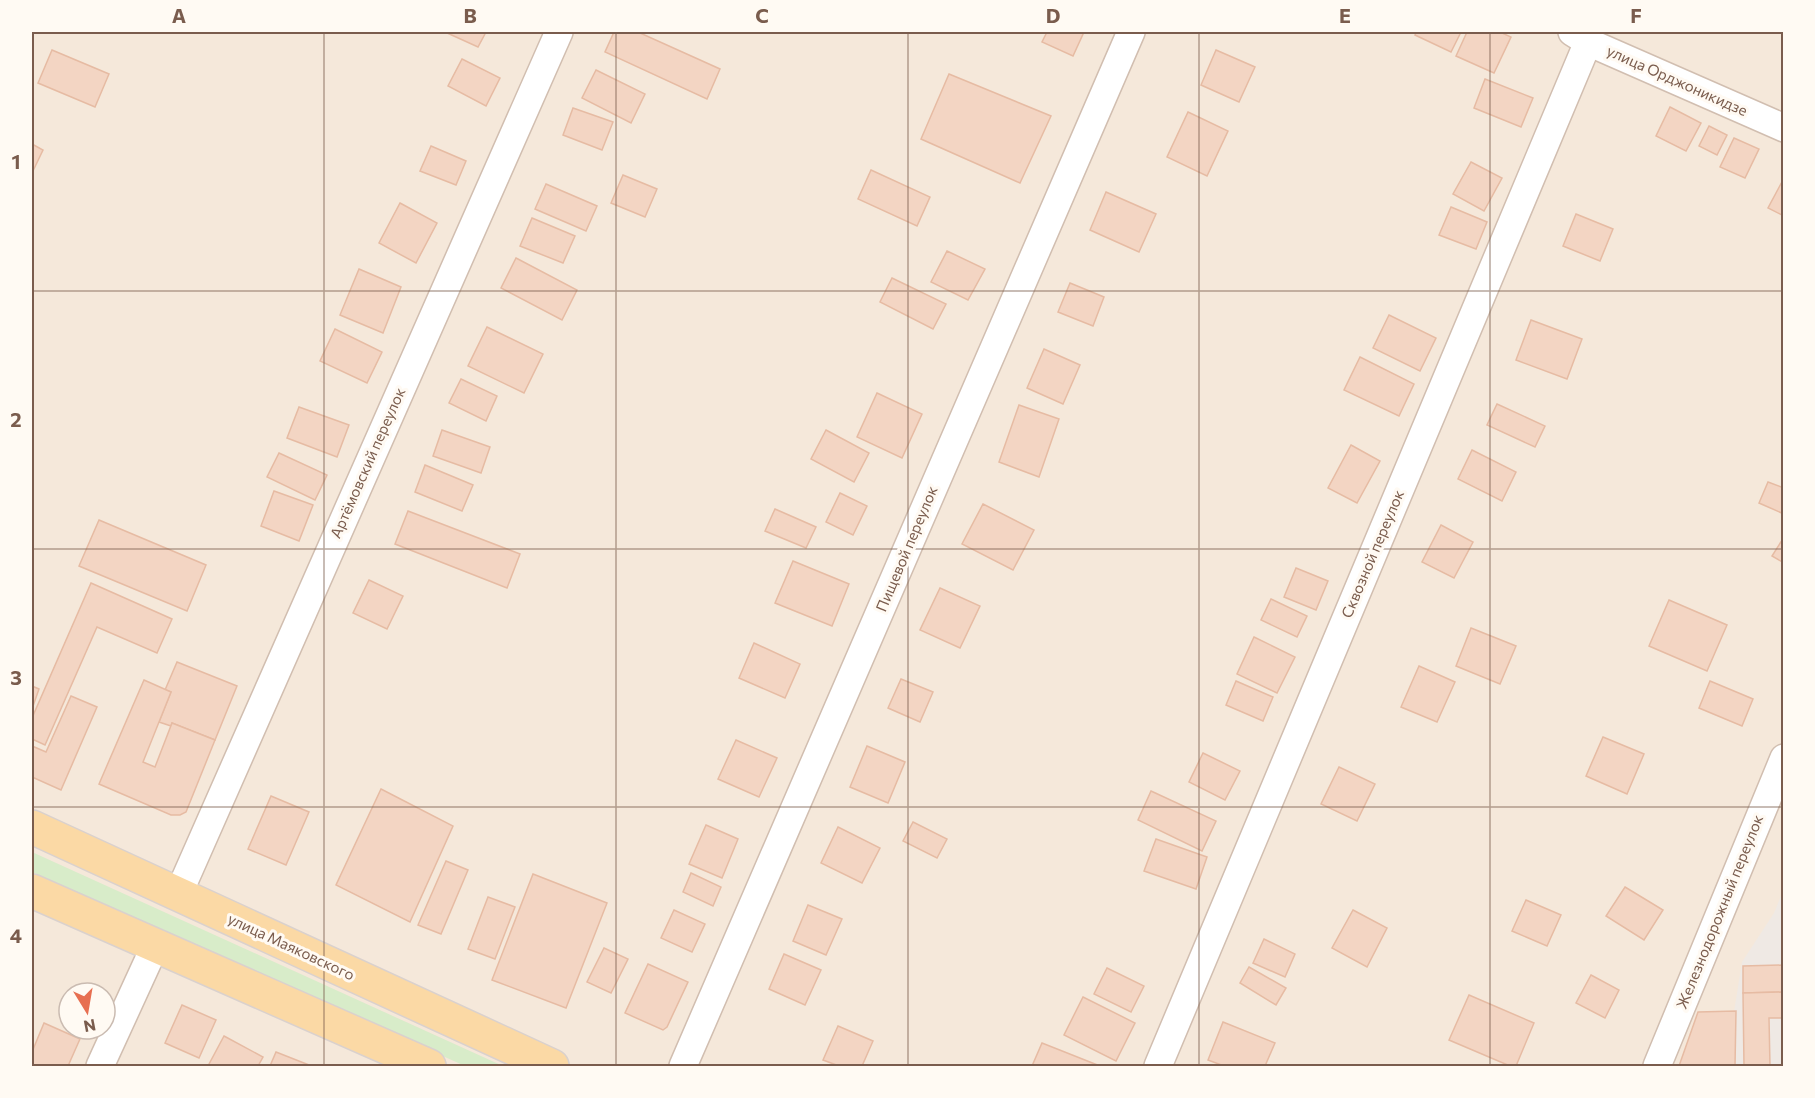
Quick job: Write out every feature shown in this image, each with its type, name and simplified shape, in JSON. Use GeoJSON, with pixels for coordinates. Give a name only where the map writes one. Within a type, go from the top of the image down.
{"type":"FeatureCollection","features":[{"type":"Feature","properties":{"kind":"main road","name":"улица Маяковского"},"geometry":{"type":"LineString","coordinates":[[32,827],[552,1066]]}},
{"type":"Feature","properties":{"kind":"main road"},"geometry":{"type":"LineString","coordinates":[[32,891],[429,1066]]}},
{"type":"Feature","properties":{"kind":"street","name":"Артёмовский переулок"},"geometry":{"type":"LineString","coordinates":[[178,895],[559,32]]}},
{"type":"Feature","properties":{"kind":"street","name":"Пищевой переулок"},"geometry":{"type":"LineString","coordinates":[[684,1066],[1131,32]]}},
{"type":"Feature","properties":{"kind":"street","name":"улица Орджоникидзе"},"geometry":{"type":"LineString","coordinates":[[1580,37],[1784,128]]}},
{"type":"Feature","properties":{"kind":"street","name":"Сквозной переулок"},"geometry":{"type":"LineString","coordinates":[[1158,1066],[1580,37]]}},
{"type":"Feature","properties":{"kind":"street","name":"Железнодорожный переулок"},"geometry":{"type":"LineString","coordinates":[[1658,1066],[1784,758]]}},
{"type":"Feature","properties":{"kind":"street"},"geometry":{"type":"LineString","coordinates":[[100,1066],[154,946]]}},
{"type":"Feature","properties":{"kind":"shaded area"},"geometry":{"type":"Polygon","coordinates":[[[32,32],[1783,32],[1783,1066],[32,1066],[32,32]]]}},
{"type":"Feature","properties":{"kind":"shaded area"},"geometry":{"type":"Polygon","coordinates":[[[1783,891],[1783,1066],[1734,1066],[1733,1018],[1742,962],[1774,913],[1783,891]]]}},
{"type":"Feature","properties":{"kind":"green space"},"geometry":{"type":"Polygon","coordinates":[[[32,852],[503,1066],[465,1066],[32,872],[32,852]]]}},
{"type":"Feature","properties":{"kind":"building"},"geometry":{"type":"Polygon","coordinates":[[[445,32],[486,32],[478,47],[445,32]]]}},
{"type":"Feature","properties":{"kind":"building"},"geometry":{"type":"Polygon","coordinates":[[[614,32],[638,32],[720,69],[707,99],[605,52],[614,32]]]}},
{"type":"Feature","properties":{"kind":"building"},"geometry":{"type":"Polygon","coordinates":[[[1047,32],[1084,32],[1073,56],[1042,42],[1047,32]]]}},
{"type":"Feature","properties":{"kind":"building"},"geometry":{"type":"Polygon","coordinates":[[[1416,32],[1461,32],[1451,52],[1415,35],[1416,32]]]}},
{"type":"Feature","properties":{"kind":"building"},"geometry":{"type":"Polygon","coordinates":[[[1467,32],[1500,32],[1511,37],[1494,73],[1456,56],[1467,32]]]}},
{"type":"Feature","properties":{"kind":"building"},"geometry":{"type":"Polygon","coordinates":[[[52,50],[109,74],[95,107],[38,83],[52,50]]]}},
{"type":"Feature","properties":{"kind":"building"},"geometry":{"type":"Polygon","coordinates":[[[1216,50],[1255,67],[1239,102],[1201,85],[1216,50]]]}},
{"type":"Feature","properties":{"kind":"building"},"geometry":{"type":"Polygon","coordinates":[[[462,59],[500,78],[486,106],[448,86],[462,59]]]}},
{"type":"Feature","properties":{"kind":"building"},"geometry":{"type":"Polygon","coordinates":[[[596,70],[645,94],[631,123],[582,98],[596,70]]]}},
{"type":"Feature","properties":{"kind":"building"},"geometry":{"type":"Polygon","coordinates":[[[949,74],[1051,116],[1020,183],[921,139],[949,74]]]}},
{"type":"Feature","properties":{"kind":"building"},"geometry":{"type":"Polygon","coordinates":[[[1485,79],[1533,98],[1521,127],[1474,108],[1485,79]]]}},
{"type":"Feature","properties":{"kind":"building"},"geometry":{"type":"Polygon","coordinates":[[[1670,107],[1701,123],[1686,151],[1656,136],[1670,107]]]}},
{"type":"Feature","properties":{"kind":"building"},"geometry":{"type":"Polygon","coordinates":[[[573,108],[613,122],[602,150],[563,135],[573,108]]]}},
{"type":"Feature","properties":{"kind":"building"},"geometry":{"type":"Polygon","coordinates":[[[1188,112],[1228,131],[1207,176],[1167,157],[1188,112]]]}},
{"type":"Feature","properties":{"kind":"building"},"geometry":{"type":"Polygon","coordinates":[[[1709,126],[1727,135],[1717,155],[1699,146],[1709,126]]]}},
{"type":"Feature","properties":{"kind":"building"},"geometry":{"type":"Polygon","coordinates":[[[1734,138],[1759,149],[1745,178],[1720,167],[1734,138]]]}},
{"type":"Feature","properties":{"kind":"building"},"geometry":{"type":"Polygon","coordinates":[[[32,144],[43,150],[32,173],[32,144]]]}},
{"type":"Feature","properties":{"kind":"building"},"geometry":{"type":"Polygon","coordinates":[[[431,146],[466,161],[456,185],[420,171],[431,146]]]}},
{"type":"Feature","properties":{"kind":"building"},"geometry":{"type":"Polygon","coordinates":[[[1471,162],[1502,178],[1484,211],[1453,194],[1471,162]]]}},
{"type":"Feature","properties":{"kind":"building"},"geometry":{"type":"Polygon","coordinates":[[[871,170],[930,197],[917,226],[858,199],[871,170]]]}},
{"type":"Feature","properties":{"kind":"building"},"geometry":{"type":"Polygon","coordinates":[[[623,175],[657,189],[645,217],[611,203],[623,175]]]}},
{"type":"Feature","properties":{"kind":"building"},"geometry":{"type":"Polygon","coordinates":[[[1784,178],[1784,216],[1768,208],[1784,178]]]}},
{"type":"Feature","properties":{"kind":"building"},"geometry":{"type":"Polygon","coordinates":[[[546,184],[597,206],[586,231],[535,209],[546,184]]]}},
{"type":"Feature","properties":{"kind":"building"},"geometry":{"type":"Polygon","coordinates":[[[1106,192],[1156,214],[1139,252],[1090,230],[1106,192]]]}},
{"type":"Feature","properties":{"kind":"building"},"geometry":{"type":"Polygon","coordinates":[[[400,203],[437,223],[416,263],[379,243],[400,203]]]}},
{"type":"Feature","properties":{"kind":"building"},"geometry":{"type":"Polygon","coordinates":[[[1451,207],[1487,222],[1476,249],[1439,235],[1451,207]]]}},
{"type":"Feature","properties":{"kind":"building"},"geometry":{"type":"Polygon","coordinates":[[[1576,214],[1613,229],[1600,261],[1563,246],[1576,214]]]}},
{"type":"Feature","properties":{"kind":"building"},"geometry":{"type":"Polygon","coordinates":[[[532,218],[575,236],[563,263],[520,246],[532,218]]]}},
{"type":"Feature","properties":{"kind":"building"},"geometry":{"type":"Polygon","coordinates":[[[947,251],[985,269],[968,300],[931,282],[947,251]]]}},
{"type":"Feature","properties":{"kind":"building"},"geometry":{"type":"Polygon","coordinates":[[[516,258],[577,290],[562,320],[501,288],[516,258]]]}},
{"type":"Feature","properties":{"kind":"building"},"geometry":{"type":"Polygon","coordinates":[[[359,269],[401,287],[383,333],[340,315],[359,269]]]}},
{"type":"Feature","properties":{"kind":"building"},"geometry":{"type":"Polygon","coordinates":[[[892,278],[946,304],[933,329],[880,302],[892,278]]]}},
{"type":"Feature","properties":{"kind":"building"},"geometry":{"type":"Polygon","coordinates":[[[1070,283],[1104,297],[1093,326],[1058,312],[1070,283]]]}},
{"type":"Feature","properties":{"kind":"building"},"geometry":{"type":"Polygon","coordinates":[[[1389,315],[1436,338],[1420,371],[1373,348],[1389,315]]]}},
{"type":"Feature","properties":{"kind":"building"},"geometry":{"type":"Polygon","coordinates":[[[1531,320],[1582,339],[1567,379],[1516,360],[1531,320]]]}},
{"type":"Feature","properties":{"kind":"building"},"geometry":{"type":"Polygon","coordinates":[[[487,327],[543,354],[524,393],[468,366],[487,327]]]}},
{"type":"Feature","properties":{"kind":"building"},"geometry":{"type":"Polygon","coordinates":[[[335,329],[382,352],[367,383],[320,361],[335,329]]]}},
{"type":"Feature","properties":{"kind":"building"},"geometry":{"type":"Polygon","coordinates":[[[1044,349],[1080,365],[1063,404],[1027,388],[1044,349]]]}},
{"type":"Feature","properties":{"kind":"building"},"geometry":{"type":"Polygon","coordinates":[[[1360,357],[1414,384],[1399,416],[1344,390],[1360,357]]]}},
{"type":"Feature","properties":{"kind":"building"},"geometry":{"type":"Polygon","coordinates":[[[461,379],[497,396],[486,421],[449,403],[461,379]]]}},
{"type":"Feature","properties":{"kind":"building"},"geometry":{"type":"Polygon","coordinates":[[[877,393],[922,414],[902,458],[857,437],[877,393]]]}},
{"type":"Feature","properties":{"kind":"building"},"geometry":{"type":"Polygon","coordinates":[[[1497,404],[1545,426],[1535,447],[1487,425],[1497,404]]]}},
{"type":"Feature","properties":{"kind":"building"},"geometry":{"type":"Polygon","coordinates":[[[1019,405],[1059,419],[1039,477],[999,462],[1019,405]]]}},
{"type":"Feature","properties":{"kind":"building"},"geometry":{"type":"Polygon","coordinates":[[[299,407],[349,425],[337,457],[287,438],[299,407]]]}},
{"type":"Feature","properties":{"kind":"building"},"geometry":{"type":"Polygon","coordinates":[[[442,430],[490,447],[481,473],[433,456],[442,430]]]}},
{"type":"Feature","properties":{"kind":"building"},"geometry":{"type":"Polygon","coordinates":[[[826,430],[869,453],[854,482],[811,459],[826,430]]]}},
{"type":"Feature","properties":{"kind":"building"},"geometry":{"type":"Polygon","coordinates":[[[1351,445],[1380,461],[1357,503],[1328,488],[1351,445]]]}},
{"type":"Feature","properties":{"kind":"building"},"geometry":{"type":"Polygon","coordinates":[[[1472,450],[1516,472],[1502,501],[1458,479],[1472,450]]]}},
{"type":"Feature","properties":{"kind":"building"},"geometry":{"type":"Polygon","coordinates":[[[279,453],[327,475],[315,500],[267,477],[279,453]]]}},
{"type":"Feature","properties":{"kind":"building"},"geometry":{"type":"Polygon","coordinates":[[[425,465],[473,485],[462,511],[415,492],[425,465]]]}},
{"type":"Feature","properties":{"kind":"building"},"geometry":{"type":"Polygon","coordinates":[[[1768,482],[1784,488],[1784,514],[1759,503],[1768,482]]]}},
{"type":"Feature","properties":{"kind":"building"},"geometry":{"type":"Polygon","coordinates":[[[274,491],[313,505],[299,541],[261,526],[274,491]]]}},
{"type":"Feature","properties":{"kind":"building"},"geometry":{"type":"Polygon","coordinates":[[[840,493],[867,506],[853,535],[826,522],[840,493]]]}},
{"type":"Feature","properties":{"kind":"building"},"geometry":{"type":"Polygon","coordinates":[[[983,504],[1034,530],[1013,570],[962,544],[983,504]]]}},
{"type":"Feature","properties":{"kind":"building"},"geometry":{"type":"Polygon","coordinates":[[[775,509],[816,527],[806,548],[765,531],[775,509]]]}},
{"type":"Feature","properties":{"kind":"building"},"geometry":{"type":"Polygon","coordinates":[[[408,511],[520,554],[507,588],[395,544],[408,511]]]}},
{"type":"Feature","properties":{"kind":"building"},"geometry":{"type":"Polygon","coordinates":[[[99,520],[206,565],[187,611],[79,566],[99,520]]]}},
{"type":"Feature","properties":{"kind":"building"},"geometry":{"type":"Polygon","coordinates":[[[1441,525],[1473,542],[1454,578],[1422,562],[1441,525]]]}},
{"type":"Feature","properties":{"kind":"building"},"geometry":{"type":"Polygon","coordinates":[[[1784,537],[1784,563],[1772,556],[1784,537]]]}},
{"type":"Feature","properties":{"kind":"building"},"geometry":{"type":"Polygon","coordinates":[[[793,561],[849,584],[832,626],[775,603],[793,561]]]}},
{"type":"Feature","properties":{"kind":"building"},"geometry":{"type":"Polygon","coordinates":[[[1296,568],[1328,581],[1316,610],[1284,597],[1296,568]]]}},
{"type":"Feature","properties":{"kind":"building"},"geometry":{"type":"Polygon","coordinates":[[[369,580],[403,596],[387,629],[353,613],[369,580]]]}},
{"type":"Feature","properties":{"kind":"building"},"geometry":{"type":"Polygon","coordinates":[[[91,583],[172,619],[157,653],[97,627],[45,745],[32,739],[32,718],[91,583]]]}},
{"type":"Feature","properties":{"kind":"building"},"geometry":{"type":"Polygon","coordinates":[[[940,588],[980,606],[960,648],[920,630],[940,588]]]}},
{"type":"Feature","properties":{"kind":"building"},"geometry":{"type":"Polygon","coordinates":[[[1271,599],[1307,616],[1297,637],[1261,620],[1271,599]]]}},
{"type":"Feature","properties":{"kind":"building"},"geometry":{"type":"Polygon","coordinates":[[[1669,600],[1727,625],[1707,671],[1649,646],[1669,600]]]}},
{"type":"Feature","properties":{"kind":"building"},"geometry":{"type":"Polygon","coordinates":[[[1471,628],[1516,646],[1500,684],[1456,666],[1471,628]]]}},
{"type":"Feature","properties":{"kind":"building"},"geometry":{"type":"Polygon","coordinates":[[[1254,637],[1295,657],[1277,693],[1237,674],[1254,637]]]}},
{"type":"Feature","properties":{"kind":"building"},"geometry":{"type":"Polygon","coordinates":[[[754,643],[800,664],[785,698],[739,678],[754,643]]]}},
{"type":"Feature","properties":{"kind":"building"},"geometry":{"type":"Polygon","coordinates":[[[177,662],[237,686],[215,740],[172,723],[171,726],[159,722],[171,692],[165,690],[177,662]]]}},
{"type":"Feature","properties":{"kind":"building"},"geometry":{"type":"Polygon","coordinates":[[[1419,666],[1455,682],[1437,722],[1401,707],[1419,666]]]}},
{"type":"Feature","properties":{"kind":"building"},"geometry":{"type":"Polygon","coordinates":[[[901,679],[933,692],[920,722],[888,708],[901,679]]]}},
{"type":"Feature","properties":{"kind":"building"},"geometry":{"type":"Polygon","coordinates":[[[144,680],[171,692],[143,762],[155,767],[172,723],[215,740],[186,812],[180,815],[171,815],[99,784],[144,680]]]}},
{"type":"Feature","properties":{"kind":"building"},"geometry":{"type":"Polygon","coordinates":[[[1236,681],[1273,697],[1263,721],[1226,705],[1236,681]]]}},
{"type":"Feature","properties":{"kind":"building"},"geometry":{"type":"Polygon","coordinates":[[[1710,681],[1753,699],[1742,726],[1699,708],[1710,681]]]}},
{"type":"Feature","properties":{"kind":"building"},"geometry":{"type":"Polygon","coordinates":[[[32,686],[39,689],[32,709],[32,686]]]}},
{"type":"Feature","properties":{"kind":"building"},"geometry":{"type":"Polygon","coordinates":[[[71,696],[97,707],[61,790],[32,777],[32,746],[46,752],[71,696]]]}},
{"type":"Feature","properties":{"kind":"building"},"geometry":{"type":"Polygon","coordinates":[[[1603,737],[1644,754],[1627,794],[1586,776],[1603,737]]]}},
{"type":"Feature","properties":{"kind":"building"},"geometry":{"type":"Polygon","coordinates":[[[736,740],[777,758],[759,797],[718,779],[736,740]]]}},
{"type":"Feature","properties":{"kind":"building"},"geometry":{"type":"Polygon","coordinates":[[[867,746],[905,762],[888,803],[850,787],[867,746]]]}},
{"type":"Feature","properties":{"kind":"building"},"geometry":{"type":"Polygon","coordinates":[[[1203,753],[1240,771],[1225,800],[1189,782],[1203,753]]]}},
{"type":"Feature","properties":{"kind":"building"},"geometry":{"type":"Polygon","coordinates":[[[1339,767],[1375,784],[1357,821],[1321,804],[1339,767]]]}},
{"type":"Feature","properties":{"kind":"building"},"geometry":{"type":"Polygon","coordinates":[[[381,789],[453,826],[410,922],[336,885],[381,789]]]}},
{"type":"Feature","properties":{"kind":"building"},"geometry":{"type":"Polygon","coordinates":[[[1151,791],[1216,821],[1202,851],[1138,820],[1151,791]]]}},
{"type":"Feature","properties":{"kind":"building"},"geometry":{"type":"Polygon","coordinates":[[[271,796],[309,812],[286,865],[248,849],[271,796]]]}},
{"type":"Feature","properties":{"kind":"building"},"geometry":{"type":"Polygon","coordinates":[[[913,822],[947,839],[937,858],[903,841],[913,822]]]}},
{"type":"Feature","properties":{"kind":"building"},"geometry":{"type":"Polygon","coordinates":[[[706,825],[738,839],[722,878],[689,864],[706,825]]]}},
{"type":"Feature","properties":{"kind":"building"},"geometry":{"type":"Polygon","coordinates":[[[838,827],[880,848],[862,883],[821,863],[838,827]]]}},
{"type":"Feature","properties":{"kind":"building"},"geometry":{"type":"Polygon","coordinates":[[[1156,839],[1207,857],[1196,889],[1144,871],[1156,839]]]}},
{"type":"Feature","properties":{"kind":"building"},"geometry":{"type":"Polygon","coordinates":[[[446,861],[468,870],[441,934],[418,925],[446,861]]]}},
{"type":"Feature","properties":{"kind":"building"},"geometry":{"type":"Polygon","coordinates":[[[691,873],[721,887],[713,906],[683,892],[691,873]]]}},
{"type":"Feature","properties":{"kind":"building"},"geometry":{"type":"Polygon","coordinates":[[[533,874],[607,903],[566,1008],[492,980],[533,874]]]}},
{"type":"Feature","properties":{"kind":"building"},"geometry":{"type":"Polygon","coordinates":[[[1625,887],[1663,910],[1644,940],[1606,916],[1625,887]]]}},
{"type":"Feature","properties":{"kind":"building"},"geometry":{"type":"Polygon","coordinates":[[[488,897],[515,907],[495,959],[468,949],[488,897]]]}},
{"type":"Feature","properties":{"kind":"building"},"geometry":{"type":"Polygon","coordinates":[[[1526,900],[1561,915],[1547,946],[1512,931],[1526,900]]]}},
{"type":"Feature","properties":{"kind":"building"},"geometry":{"type":"Polygon","coordinates":[[[808,905],[842,919],[826,955],[793,941],[808,905]]]}},
{"type":"Feature","properties":{"kind":"building"},"geometry":{"type":"Polygon","coordinates":[[[674,910],[705,924],[692,952],[661,938],[674,910]]]}},
{"type":"Feature","properties":{"kind":"building"},"geometry":{"type":"Polygon","coordinates":[[[1353,910],[1387,928],[1367,967],[1332,948],[1353,910]]]}},
{"type":"Feature","properties":{"kind":"building"},"geometry":{"type":"Polygon","coordinates":[[[1264,939],[1295,954],[1285,977],[1253,963],[1264,939]]]}},
{"type":"Feature","properties":{"kind":"building"},"geometry":{"type":"Polygon","coordinates":[[[604,948],[628,959],[611,993],[587,982],[604,948]]]}},
{"type":"Feature","properties":{"kind":"building"},"geometry":{"type":"Polygon","coordinates":[[[784,954],[821,970],[805,1005],[769,989],[784,954]]]}},
{"type":"Feature","properties":{"kind":"building"},"geometry":{"type":"Polygon","coordinates":[[[648,964],[688,982],[667,1027],[663,1030],[625,1013],[648,964]]]}},
{"type":"Feature","properties":{"kind":"building"},"geometry":{"type":"Polygon","coordinates":[[[1784,965],[1784,992],[1743,993],[1743,966],[1784,965]]]}},
{"type":"Feature","properties":{"kind":"building"},"geometry":{"type":"Polygon","coordinates":[[[1249,967],[1286,988],[1276,1005],[1240,983],[1249,967]]]}},
{"type":"Feature","properties":{"kind":"building"},"geometry":{"type":"Polygon","coordinates":[[[1107,968],[1144,986],[1131,1012],[1094,994],[1107,968]]]}},
{"type":"Feature","properties":{"kind":"building"},"geometry":{"type":"Polygon","coordinates":[[[1591,975],[1619,990],[1605,1018],[1576,1003],[1591,975]]]}},
{"type":"Feature","properties":{"kind":"building"},"geometry":{"type":"Polygon","coordinates":[[[1784,992],[1784,1018],[1769,1018],[1770,1066],[1744,1066],[1743,993],[1784,992]]]}},
{"type":"Feature","properties":{"kind":"building"},"geometry":{"type":"Polygon","coordinates":[[[1469,995],[1534,1023],[1516,1066],[1510,1066],[1449,1040],[1469,995]]]}},
{"type":"Feature","properties":{"kind":"building"},"geometry":{"type":"Polygon","coordinates":[[[1083,997],[1135,1023],[1116,1061],[1064,1035],[1083,997]]]}},
{"type":"Feature","properties":{"kind":"building"},"geometry":{"type":"Polygon","coordinates":[[[182,1005],[216,1020],[199,1058],[165,1043],[182,1005]]]}},
{"type":"Feature","properties":{"kind":"building"},"geometry":{"type":"Polygon","coordinates":[[[1736,1011],[1735,1066],[1679,1066],[1698,1012],[1736,1011]]]}},
{"type":"Feature","properties":{"kind":"building"},"geometry":{"type":"Polygon","coordinates":[[[1223,1022],[1275,1043],[1265,1066],[1224,1066],[1208,1060],[1223,1022]]]}},
{"type":"Feature","properties":{"kind":"building"},"geometry":{"type":"Polygon","coordinates":[[[44,1023],[57,1029],[57,1041],[79,1041],[68,1066],[32,1066],[32,1052],[44,1023]]]}},
{"type":"Feature","properties":{"kind":"building"},"geometry":{"type":"Polygon","coordinates":[[[838,1026],[873,1041],[862,1066],[839,1066],[823,1060],[838,1026]]]}},
{"type":"Feature","properties":{"kind":"building"},"geometry":{"type":"Polygon","coordinates":[[[224,1036],[263,1057],[258,1066],[208,1066],[224,1036]]]}},
{"type":"Feature","properties":{"kind":"building"},"geometry":{"type":"Polygon","coordinates":[[[1042,1043],[1100,1066],[1032,1066],[1042,1043]]]}},
{"type":"Feature","properties":{"kind":"building"},"geometry":{"type":"Polygon","coordinates":[[[276,1052],[309,1065],[270,1066],[276,1052]]]}}]}
